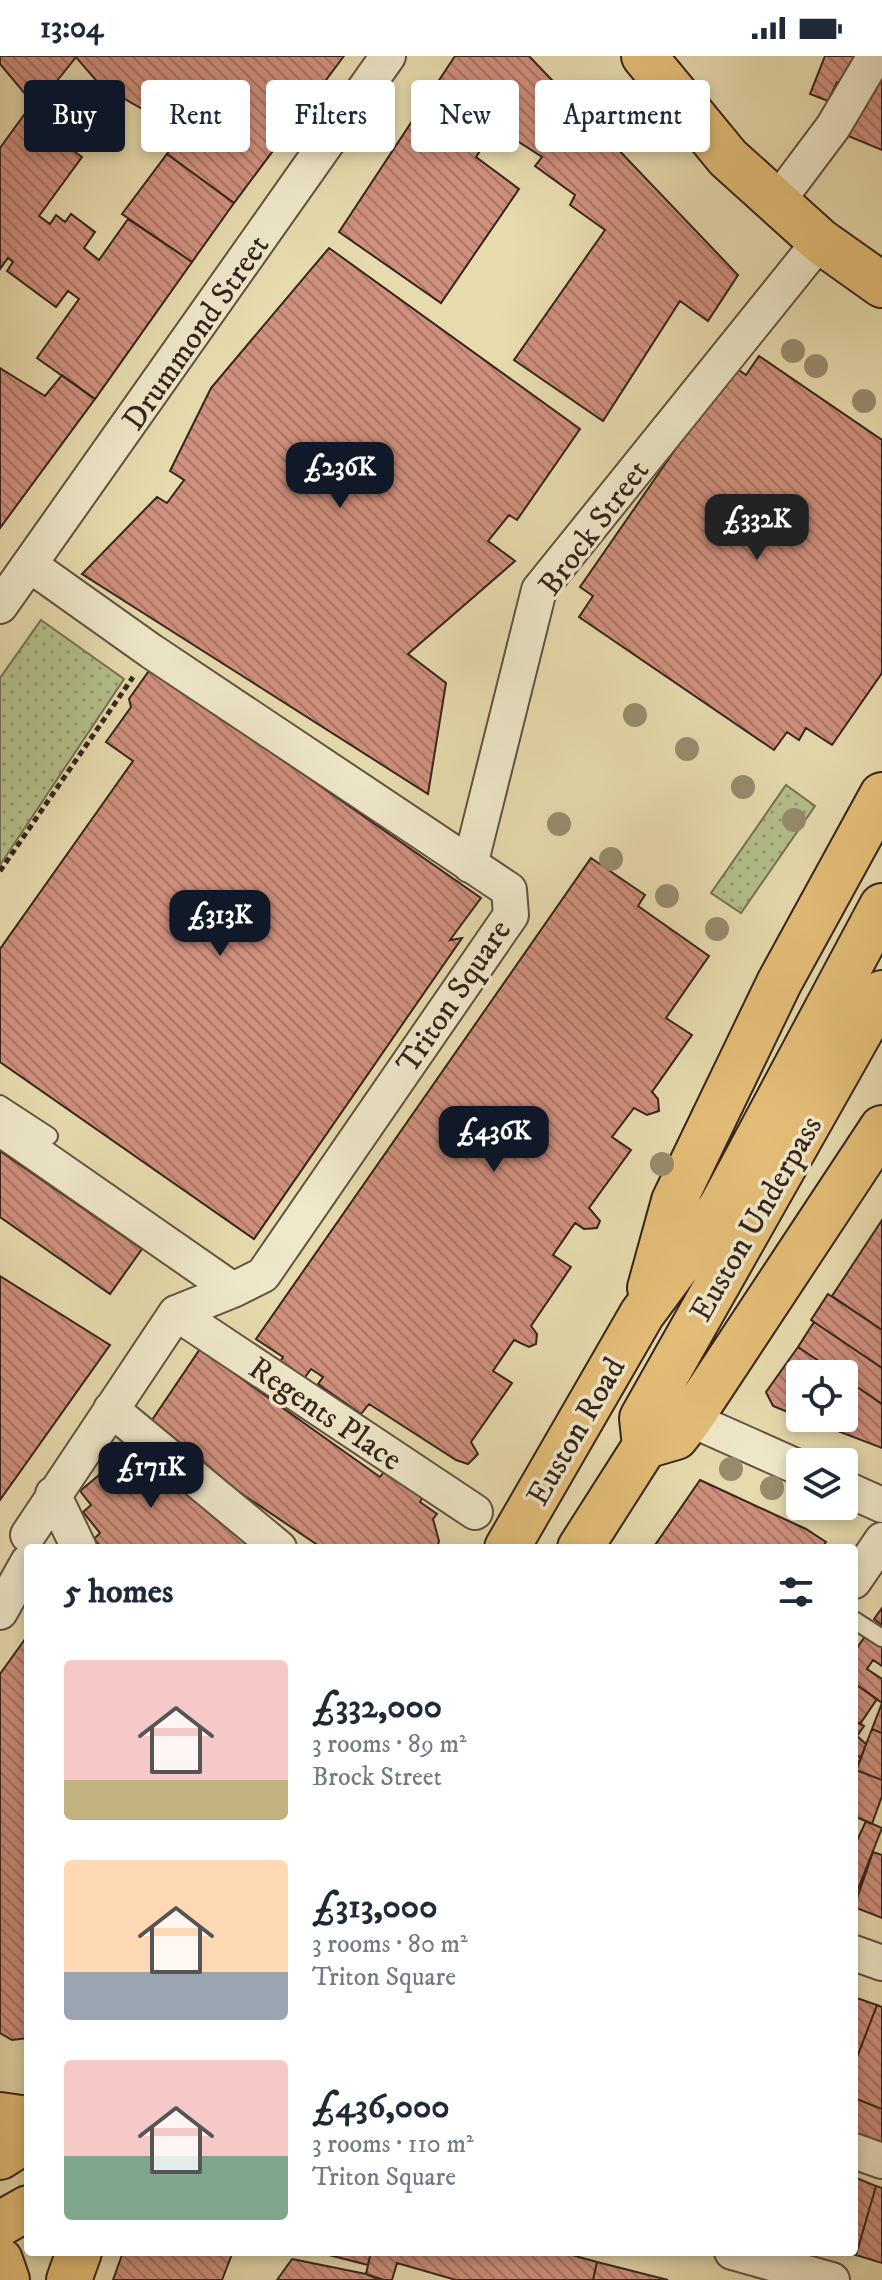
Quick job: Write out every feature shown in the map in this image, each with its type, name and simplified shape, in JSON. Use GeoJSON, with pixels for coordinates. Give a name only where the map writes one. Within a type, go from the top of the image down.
{"type":"FeatureCollection","features":[{"type":"Feature","properties":{"kind":"main road"},"geometry":{"type":"LineString","coordinates":[[644,56],[705,134],[776,203],[820,241],[882,285]]}},
{"type":"Feature","properties":{"kind":"main road"},"geometry":{"type":"LineString","coordinates":[[642,1314],[674,1201],[779,983],[882,795]]}},
{"type":"Feature","properties":{"kind":"main road","name":"Euston Underpass"},"geometry":{"type":"LineString","coordinates":[[642,1314],[721,1207],[882,906]]}},
{"type":"Feature","properties":{"kind":"main road","name":"Euston Underpass"},"geometry":{"type":"LineString","coordinates":[[645,1446],[642,1418],[882,993]]}},
{"type":"Feature","properties":{"kind":"main road"},"geometry":{"type":"LineString","coordinates":[[645,1446],[676,1437],[690,1419],[882,1128]]}},
{"type":"Feature","properties":{"kind":"main road","name":"Euston Road"},"geometry":{"type":"LineString","coordinates":[[509,1544],[642,1314]]}},
{"type":"Feature","properties":{"kind":"main road","name":"Euston Road"},"geometry":{"type":"LineString","coordinates":[[583,1544],[645,1446]]}},
{"type":"Feature","properties":{"kind":"main road"},"geometry":{"type":"LineString","coordinates":[[0,2115],[24,2118]]}},
{"type":"Feature","properties":{"kind":"main road"},"geometry":{"type":"LineString","coordinates":[[0,2157],[24,2142]]}},
{"type":"Feature","properties":{"kind":"main road"},"geometry":{"type":"LineString","coordinates":[[0,2224],[24,2210]]}},
{"type":"Feature","properties":{"kind":"main road"},"geometry":{"type":"LineString","coordinates":[[69,2280],[78,2256]]}},
{"type":"Feature","properties":{"kind":"main road"},"geometry":{"type":"LineString","coordinates":[[0,2260],[7,2280]]}},
{"type":"Feature","properties":{"kind":"street","name":"Drummond Street"},"geometry":{"type":"LineString","coordinates":[[0,606],[388,56]]}},
{"type":"Feature","properties":{"kind":"street"},"geometry":{"type":"LineString","coordinates":[[776,203],[833,127],[875,56]]}},
{"type":"Feature","properties":{"kind":"street","name":"Brock Street"},"geometry":{"type":"LineString","coordinates":[[470,865],[539,590],[820,241]]}},
{"type":"Feature","properties":{"kind":"street","name":"Triton Square"},"geometry":{"type":"LineString","coordinates":[[30,565],[151,651],[509,890],[511,915],[263,1275],[233,1290]]}},
{"type":"Feature","properties":{"kind":"street"},"geometry":{"type":"LineString","coordinates":[[0,1128],[233,1290]]}},
{"type":"Feature","properties":{"kind":"street"},"geometry":{"type":"LineString","coordinates":[[0,1612],[21,1546],[176,1313],[233,1290]]}},
{"type":"Feature","properties":{"kind":"street","name":"Regents Place"},"geometry":{"type":"LineString","coordinates":[[176,1313],[475,1512]]}},
{"type":"Feature","properties":{"kind":"street"},"geometry":{"type":"LineString","coordinates":[[111,1409],[274,1544]]}},
{"type":"Feature","properties":{"kind":"street"},"geometry":{"type":"LineString","coordinates":[[690,1419],[786,1462]]}},
{"type":"Feature","properties":{"kind":"street"},"geometry":{"type":"LineString","coordinates":[[53,1494],[77,1544]]}},
{"type":"Feature","properties":{"kind":"street"},"geometry":{"type":"LineString","coordinates":[[858,1494],[882,1505]]}},
{"type":"Feature","properties":{"kind":"street"},"geometry":{"type":"LineString","coordinates":[[858,1575],[882,1540]]}},
{"type":"Feature","properties":{"kind":"street"},"geometry":{"type":"LineString","coordinates":[[858,1954],[882,1963]]}},
{"type":"Feature","properties":{"kind":"street"},"geometry":{"type":"LineString","coordinates":[[858,2152],[882,2161]]}},
{"type":"Feature","properties":{"kind":"street"},"geometry":{"type":"LineString","coordinates":[[738,2263],[832,2280]]}},
{"type":"Feature","properties":{"kind":"lane"},"geometry":{"type":"LineString","coordinates":[[0,1104],[49,1136]]}},
{"type":"Feature","properties":{"kind":"lane"},"geometry":{"type":"LineString","coordinates":[[858,1623],[882,1638]]}},
{"type":"Feature","properties":{"kind":"path"},"geometry":{"type":"LineString","coordinates":[[0,871],[151,651]]}},
{"type":"Feature","properties":{"kind":"green space"},"geometry":{"type":"Polygon","coordinates":[[[41,620],[124,679],[0,865],[0,678],[41,620]]]}},
{"type":"Feature","properties":{"kind":"green space"},"geometry":{"type":"Polygon","coordinates":[[[786,785],[815,806],[741,913],[711,893],[786,785]]]}},
{"type":"Feature","properties":{"kind":"building"},"geometry":{"type":"Polygon","coordinates":[[[0,56],[76,57],[58,80],[24,80],[24,93],[0,64],[0,56]]]}},
{"type":"Feature","properties":{"kind":"building"},"geometry":{"type":"Polygon","coordinates":[[[75,56],[344,56],[326,80],[266,80],[266,152],[272,152],[234,203],[167,154],[250,152],[250,80],[141,80],[141,108],[125,99],[125,80],[96,80],[75,56]]]}},
{"type":"Feature","properties":{"kind":"building"},"geometry":{"type":"Polygon","coordinates":[[[455,56],[529,56],[552,80],[535,80],[535,152],[621,152],[738,275],[708,321],[680,301],[603,421],[514,360],[605,230],[570,205],[575,195],[535,166],[542,157],[519,142],[519,80],[439,80],[455,56]]]}},
{"type":"Feature","properties":{"kind":"building"},"geometry":{"type":"Polygon","coordinates":[[[825,56],[867,56],[852,89],[837,82],[828,101],[810,94],[825,56]]]}},
{"type":"Feature","properties":{"kind":"building"},"geometry":{"type":"Polygon","coordinates":[[[882,72],[882,150],[841,133],[882,72]]]}},
{"type":"Feature","properties":{"kind":"building"},"geometry":{"type":"Polygon","coordinates":[[[24,115],[24,152],[75,152],[82,157],[39,216],[50,224],[56,215],[65,222],[71,214],[95,232],[84,248],[99,260],[128,219],[192,262],[95,399],[37,358],[79,299],[68,291],[56,307],[7,271],[13,262],[8,258],[0,269],[0,148],[24,115]]]}},
{"type":"Feature","properties":{"kind":"building"},"geometry":{"type":"Polygon","coordinates":[[[411,123],[411,152],[479,152],[476,157],[519,189],[441,303],[339,232],[392,152],[395,152],[411,123]]]}},
{"type":"Feature","properties":{"kind":"building"},"geometry":{"type":"Polygon","coordinates":[[[167,154],[234,203],[192,262],[122,214],[167,154]]]}},
{"type":"Feature","properties":{"kind":"building"},"geometry":{"type":"Polygon","coordinates":[[[329,248],[580,429],[517,520],[509,515],[488,541],[515,561],[408,654],[446,683],[428,794],[82,574],[157,497],[167,503],[184,480],[170,471],[211,388],[329,248]]]}},
{"type":"Feature","properties":{"kind":"building"},"geometry":{"type":"Polygon","coordinates":[[[759,356],[882,440],[882,673],[832,745],[806,728],[799,740],[787,732],[774,750],[579,617],[593,596],[580,587],[733,366],[746,375],[759,356]]]}},
{"type":"Feature","properties":{"kind":"building"},"geometry":{"type":"Polygon","coordinates":[[[0,368],[45,396],[62,375],[95,399],[0,528],[0,368]]]}},
{"type":"Feature","properties":{"kind":"building"},"geometry":{"type":"Polygon","coordinates":[[[151,668],[481,898],[450,940],[462,938],[254,1239],[0,1062],[0,949],[133,761],[106,742],[131,707],[129,699],[151,668]]]}},
{"type":"Feature","properties":{"kind":"building"},"geometry":{"type":"Polygon","coordinates":[[[591,858],[645,895],[638,906],[709,956],[666,1018],[692,1035],[652,1092],[658,1099],[659,1111],[647,1115],[634,1108],[612,1137],[631,1150],[589,1208],[600,1221],[597,1228],[584,1229],[575,1223],[553,1255],[571,1267],[531,1326],[537,1334],[536,1344],[529,1347],[514,1340],[493,1371],[512,1383],[471,1442],[478,1454],[468,1464],[456,1460],[369,1404],[361,1414],[318,1384],[323,1377],[311,1369],[300,1384],[277,1367],[283,1357],[256,1339],[591,858]]]}},
{"type":"Feature","properties":{"kind":"building"},"geometry":{"type":"Polygon","coordinates":[[[0,1151],[142,1249],[110,1294],[0,1217],[0,1151]]]}},
{"type":"Feature","properties":{"kind":"building"},"geometry":{"type":"Polygon","coordinates":[[[882,1220],[882,1330],[832,1296],[882,1220]]]}},
{"type":"Feature","properties":{"kind":"building"},"geometry":{"type":"Polygon","coordinates":[[[0,1276],[110,1345],[0,1500],[0,1276]]]}},
{"type":"Feature","properties":{"kind":"building"},"geometry":{"type":"Polygon","coordinates":[[[828,1294],[882,1330],[882,1368],[811,1320],[828,1294]]]}},
{"type":"Feature","properties":{"kind":"building"},"geometry":{"type":"Polygon","coordinates":[[[814,1322],[882,1368],[882,1404],[858,1388],[858,1360],[817,1360],[798,1347],[814,1322]]]}},
{"type":"Feature","properties":{"kind":"building"},"geometry":{"type":"Polygon","coordinates":[[[798,1347],[817,1360],[789,1360],[798,1347]]]}},
{"type":"Feature","properties":{"kind":"building"},"geometry":{"type":"Polygon","coordinates":[[[200,1349],[380,1477],[387,1468],[425,1493],[420,1502],[437,1514],[433,1519],[438,1544],[316,1544],[146,1429],[200,1349]]]}},
{"type":"Feature","properties":{"kind":"building"},"geometry":{"type":"Polygon","coordinates":[[[786,1364],[786,1411],[773,1406],[766,1392],[786,1364]]]}},
{"type":"Feature","properties":{"kind":"building"},"geometry":{"type":"Polygon","coordinates":[[[858,1388],[882,1404],[882,1448],[840,1432],[858,1432],[858,1388]]]}},
{"type":"Feature","properties":{"kind":"building"},"geometry":{"type":"Polygon","coordinates":[[[134,1446],[248,1544],[98,1544],[94,1539],[100,1533],[83,1512],[91,1505],[80,1491],[134,1446]]]}},
{"type":"Feature","properties":{"kind":"building"},"geometry":{"type":"Polygon","coordinates":[[[700,1480],[806,1529],[825,1544],[656,1544],[700,1480]]]}},
{"type":"Feature","properties":{"kind":"building"},"geometry":{"type":"Polygon","coordinates":[[[882,1608],[882,1625],[874,1619],[882,1608]]]}},
{"type":"Feature","properties":{"kind":"building"},"geometry":{"type":"Polygon","coordinates":[[[866,1635],[882,1645],[882,1666],[873,1660],[867,1669],[882,1679],[882,1703],[858,1686],[858,1646],[866,1635]]]}},
{"type":"Feature","properties":{"kind":"building"},"geometry":{"type":"Polygon","coordinates":[[[24,1641],[24,2038],[12,2040],[0,2033],[0,1674],[24,1641]]]}},
{"type":"Feature","properties":{"kind":"building"},"geometry":{"type":"Polygon","coordinates":[[[858,1686],[877,1699],[858,1723],[858,1686]]]}},
{"type":"Feature","properties":{"kind":"building"},"geometry":{"type":"Polygon","coordinates":[[[882,1703],[882,1733],[872,1729],[882,1703]]]}},
{"type":"Feature","properties":{"kind":"building"},"geometry":{"type":"Polygon","coordinates":[[[872,1729],[882,1733],[882,1780],[858,1771],[872,1729]]]}},
{"type":"Feature","properties":{"kind":"building"},"geometry":{"type":"Polygon","coordinates":[[[858,1737],[866,1744],[861,1758],[858,1756],[858,1737]]]}},
{"type":"Feature","properties":{"kind":"building"},"geometry":{"type":"Polygon","coordinates":[[[858,1771],[882,1780],[882,1796],[872,1824],[858,1818],[858,1771]]]}},
{"type":"Feature","properties":{"kind":"building"},"geometry":{"type":"Polygon","coordinates":[[[866,1821],[882,1828],[858,1889],[858,1838],[866,1821]]]}},
{"type":"Feature","properties":{"kind":"building"},"geometry":{"type":"Polygon","coordinates":[[[873,1852],[882,1855],[882,1918],[858,1909],[858,1895],[873,1852]]]}},
{"type":"Feature","properties":{"kind":"building"},"geometry":{"type":"Polygon","coordinates":[[[858,1998],[877,2005],[858,2055],[858,1998]]]}},
{"type":"Feature","properties":{"kind":"building"},"geometry":{"type":"Polygon","coordinates":[[[877,2005],[882,2007],[882,2109],[858,2100],[858,2055],[877,2005]]]}},
{"type":"Feature","properties":{"kind":"building"},"geometry":{"type":"Polygon","coordinates":[[[858,2100],[882,2109],[882,2146],[858,2137],[858,2100]]]}},
{"type":"Feature","properties":{"kind":"building"},"geometry":{"type":"Polygon","coordinates":[[[858,2179],[876,2186],[858,2248],[858,2179]]]}},
{"type":"Feature","properties":{"kind":"building"},"geometry":{"type":"Polygon","coordinates":[[[876,2186],[882,2188],[882,2263],[858,2256],[876,2186]]]}},
{"type":"Feature","properties":{"kind":"building"},"geometry":{"type":"Polygon","coordinates":[[[122,2256],[231,2256],[222,2280],[113,2280],[122,2256]]]}},
{"type":"Feature","properties":{"kind":"building"},"geometry":{"type":"Polygon","coordinates":[[[333,2256],[370,2256],[368,2265],[333,2256]]]}},
{"type":"Feature","properties":{"kind":"building"},"geometry":{"type":"Polygon","coordinates":[[[370,2256],[575,2256],[597,2262],[593,2280],[456,2280],[397,2263],[392,2280],[366,2274],[370,2256]]]}},
{"type":"Feature","properties":{"kind":"building"},"geometry":{"type":"Polygon","coordinates":[[[292,2259],[366,2274],[380,2280],[277,2280],[292,2259]]]}},
{"type":"Feature","properties":{"kind":"building"},"geometry":{"type":"Polygon","coordinates":[[[597,2262],[668,2280],[593,2280],[597,2262]]]}}]}
